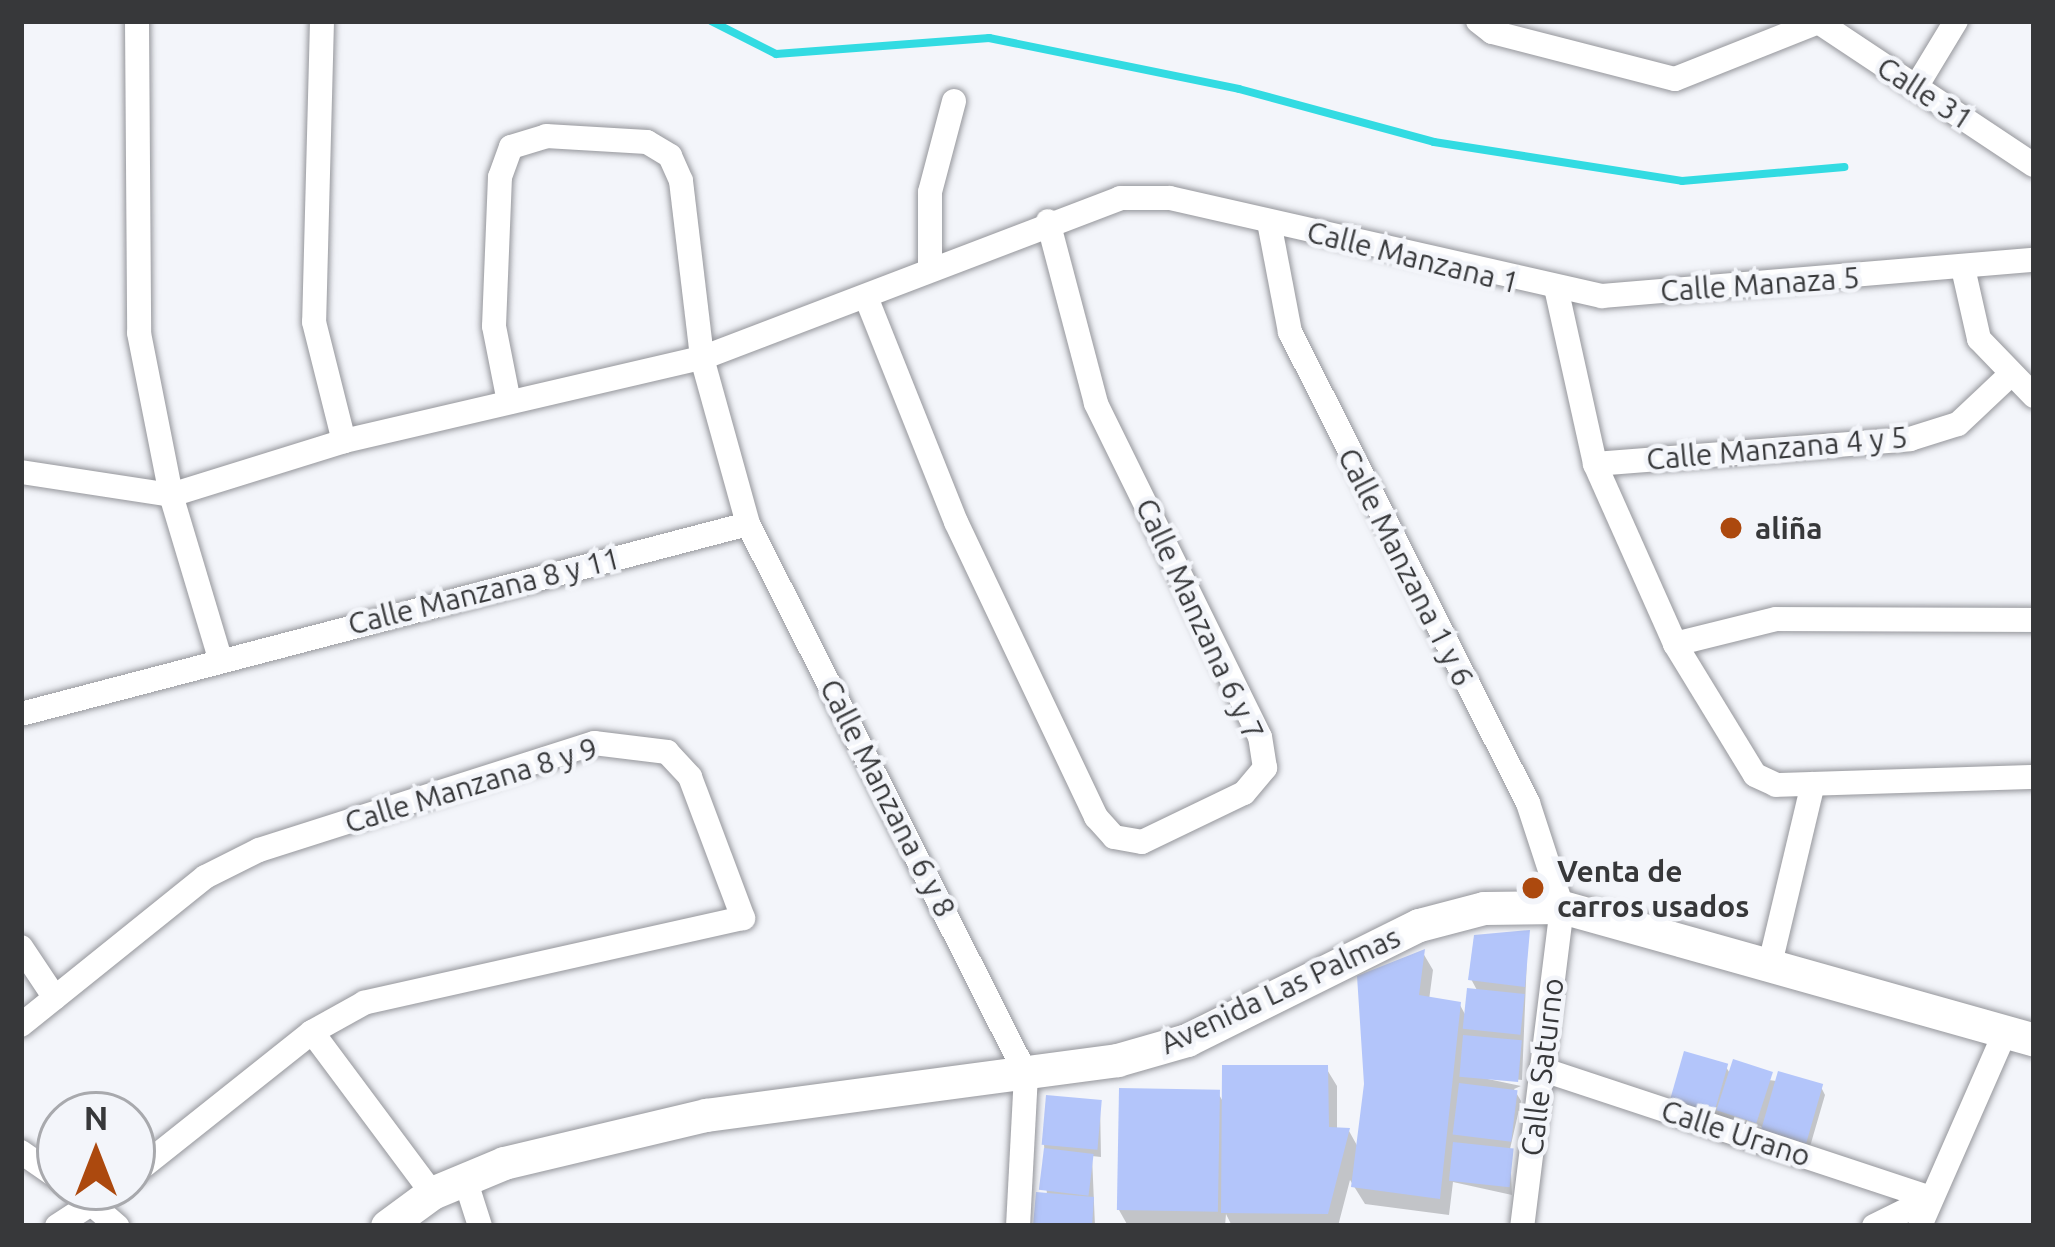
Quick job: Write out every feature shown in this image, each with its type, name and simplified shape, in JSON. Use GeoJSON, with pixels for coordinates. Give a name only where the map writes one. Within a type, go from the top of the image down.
{"type":"FeatureCollection","features":[{"type":"Feature","properties":{"kind":"street"},"geometry":{"type":"LineString","coordinates":[[137,21],[139,333],[171,495],[220,658]]}},
{"type":"Feature","properties":{"kind":"street"},"geometry":{"type":"LineString","coordinates":[[322,21],[314,322],[344,441]]}},
{"type":"Feature","properties":{"kind":"street"},"geometry":{"type":"LineString","coordinates":[[1916,87],[1956,21]]}},
{"type":"Feature","properties":{"kind":"street"},"geometry":{"type":"LineString","coordinates":[[1478,22],[1675,79],[1818,22]]}},
{"type":"Feature","properties":{"kind":"street","name":"Calle 31"},"geometry":{"type":"LineString","coordinates":[[1818,22],[2034,165]]}},
{"type":"Feature","properties":{"kind":"street"},"geometry":{"type":"LineString","coordinates":[[930,270],[930,192],[954,101]]}},
{"type":"Feature","properties":{"kind":"street","name":"Calle Manzana 6 y 8"},"geometry":{"type":"LineString","coordinates":[[509,402],[494,326],[500,177],[512,147],[546,136],[647,142],[670,156],[681,181],[703,358],[748,524],[1025,1074]]}},
{"type":"Feature","properties":{"kind":"street","name":"Calle Manzana 1"},"geometry":{"type":"LineString","coordinates":[[171,495],[344,441],[703,358],[1048,221],[1120,199],[1170,197],[1557,292]]}},
{"type":"Feature","properties":{"kind":"street","name":"Calle Manzana 6 y 7"},"geometry":{"type":"LineString","coordinates":[[866,297],[956,523],[1096,817],[1114,837],[1142,842],[1244,793],[1265,768],[1260,737],[1096,403],[1048,221]]}},
{"type":"Feature","properties":{"kind":"street","name":"Calle Manzana 1 y 6"},"geometry":{"type":"LineString","coordinates":[[1269,222],[1290,332],[1528,803],[1562,907]]}},
{"type":"Feature","properties":{"kind":"street","name":"Calle Manaza 5"},"geometry":{"type":"LineString","coordinates":[[1557,292],[1601,296],[2034,260]]}},
{"type":"Feature","properties":{"kind":"street"},"geometry":{"type":"LineString","coordinates":[[1963,268],[1979,339],[2034,396]]}},
{"type":"Feature","properties":{"kind":"street"},"geometry":{"type":"LineString","coordinates":[[1557,292],[1594,464],[1675,644],[1756,775],[1776,785],[2034,777]]}},
{"type":"Feature","properties":{"kind":"street","name":"Calle Manzana 4 y 5"},"geometry":{"type":"LineString","coordinates":[[1594,464],[1910,439],[1958,424],[2011,374]]}},
{"type":"Feature","properties":{"kind":"street"},"geometry":{"type":"LineString","coordinates":[[21,472],[171,495]]}},
{"type":"Feature","properties":{"kind":"street","name":"Calle Manzana 8 y 11"},"geometry":{"type":"LineString","coordinates":[[27,705],[748,524]]}},
{"type":"Feature","properties":{"kind":"street"},"geometry":{"type":"LineString","coordinates":[[1675,644],[1776,619],[2034,620]]}},
{"type":"Feature","properties":{"kind":"street","name":"Calle Manzana 8 y 9"},"geometry":{"type":"LineString","coordinates":[[55,998],[205,877],[259,850],[593,743],[668,752],[689,777],[743,918],[364,1003],[312,1032]]}},
{"type":"Feature","properties":{"kind":"street"},"geometry":{"type":"LineString","coordinates":[[1769,968],[1814,784]]}},
{"type":"Feature","properties":{"kind":"street","name":"Avenida Las Palmas"},"geometry":{"type":"LineString","coordinates":[[387,1226],[432,1193],[465,1179],[706,1115],[1025,1074],[1187,1040],[1419,926],[1484,908],[1562,907],[2018,1039]]}},
{"type":"Feature","properties":{"kind":"street","name":"Calle Saturno"},"geometry":{"type":"LineString","coordinates":[[1522,1226],[1562,907]]}},
{"type":"Feature","properties":{"kind":"street"},"geometry":{"type":"LineString","coordinates":[[21,947],[55,998],[21,1025]]}},
{"type":"Feature","properties":{"kind":"street"},"geometry":{"type":"LineString","coordinates":[[156,1156],[312,1032],[432,1193]]}},
{"type":"Feature","properties":{"kind":"street"},"geometry":{"type":"LineString","coordinates":[[1919,1226],[2018,1039]]}},
{"type":"Feature","properties":{"kind":"street","name":"Calle Urano"},"geometry":{"type":"LineString","coordinates":[[1541,1069],[1931,1198]]}},
{"type":"Feature","properties":{"kind":"street"},"geometry":{"type":"LineString","coordinates":[[1018,1226],[1025,1074]]}},
{"type":"Feature","properties":{"kind":"street"},"geometry":{"type":"LineString","coordinates":[[465,1179],[480,1226]]}},
{"type":"Feature","properties":{"kind":"street"},"geometry":{"type":"LineString","coordinates":[[1874,1226],[1931,1198]]}},
{"type":"Feature","properties":{"kind":"street"},"geometry":{"type":"LineString","coordinates":[[56,1226],[83,1211]]}},
{"type":"Feature","properties":{"kind":"building"},"geometry":{"type":"Polygon","coordinates":[[[1530,930],[1525,987],[1468,980],[1474,935],[1530,930]]]}},
{"type":"Feature","properties":{"kind":"building"},"geometry":{"type":"Polygon","coordinates":[[[1425,949],[1419,995],[1461,1002],[1440,1199],[1351,1187],[1364,1084],[1357,976],[1425,949]]]}},
{"type":"Feature","properties":{"kind":"building"},"geometry":{"type":"Polygon","coordinates":[[[1467,988],[1525,994],[1520,1035],[1463,1029],[1467,988]]]}},
{"type":"Feature","properties":{"kind":"building"},"geometry":{"type":"Polygon","coordinates":[[[1463,1035],[1522,1040],[1518,1082],[1459,1077],[1463,1035]]]}},
{"type":"Feature","properties":{"kind":"building"},"geometry":{"type":"Polygon","coordinates":[[[1684,1051],[1728,1064],[1714,1113],[1670,1100],[1684,1051]]]}},
{"type":"Feature","properties":{"kind":"building"},"geometry":{"type":"Polygon","coordinates":[[[1733,1059],[1773,1072],[1756,1123],[1716,1110],[1733,1059]]]}},
{"type":"Feature","properties":{"kind":"building"},"geometry":{"type":"Polygon","coordinates":[[[1222,1065],[1328,1065],[1329,1127],[1350,1128],[1328,1214],[1221,1213],[1222,1065]]]}},
{"type":"Feature","properties":{"kind":"building"},"geometry":{"type":"Polygon","coordinates":[[[1778,1071],[1823,1084],[1806,1144],[1761,1131],[1778,1071]]]}},
{"type":"Feature","properties":{"kind":"building"},"geometry":{"type":"Polygon","coordinates":[[[1459,1083],[1518,1090],[1511,1142],[1453,1135],[1459,1083]]]}},
{"type":"Feature","properties":{"kind":"building"},"geometry":{"type":"Polygon","coordinates":[[[1119,1088],[1220,1090],[1218,1212],[1117,1210],[1119,1088]]]}},
{"type":"Feature","properties":{"kind":"building"},"geometry":{"type":"Polygon","coordinates":[[[1046,1095],[1102,1100],[1097,1150],[1042,1145],[1046,1095]]]}},
{"type":"Feature","properties":{"kind":"building"},"geometry":{"type":"Polygon","coordinates":[[[1453,1142],[1514,1148],[1510,1187],[1449,1181],[1453,1142]]]}},
{"type":"Feature","properties":{"kind":"building"},"geometry":{"type":"Polygon","coordinates":[[[1044,1148],[1094,1154],[1089,1196],[1039,1190],[1044,1148]]]}},
{"type":"Feature","properties":{"kind":"building"},"geometry":{"type":"Polygon","coordinates":[[[1036,1192],[1094,1197],[1092,1226],[1033,1226],[1036,1192]]]}},
{"type":"Feature","properties":{"kind":"waterway"},"geometry":{"type":"LineString","coordinates":[[711,21],[776,54],[989,38],[1239,89],[1434,142],[1682,181],[1844,167]]}},
{"type":"Feature","properties":{"kind":"place","name":"aliña"},"geometry":{"type":"Point","coordinates":[1731,528]}},
{"type":"Feature","properties":{"kind":"place","name":"Venta de carros usados"},"geometry":{"type":"Point","coordinates":[1533,888]}}]}
